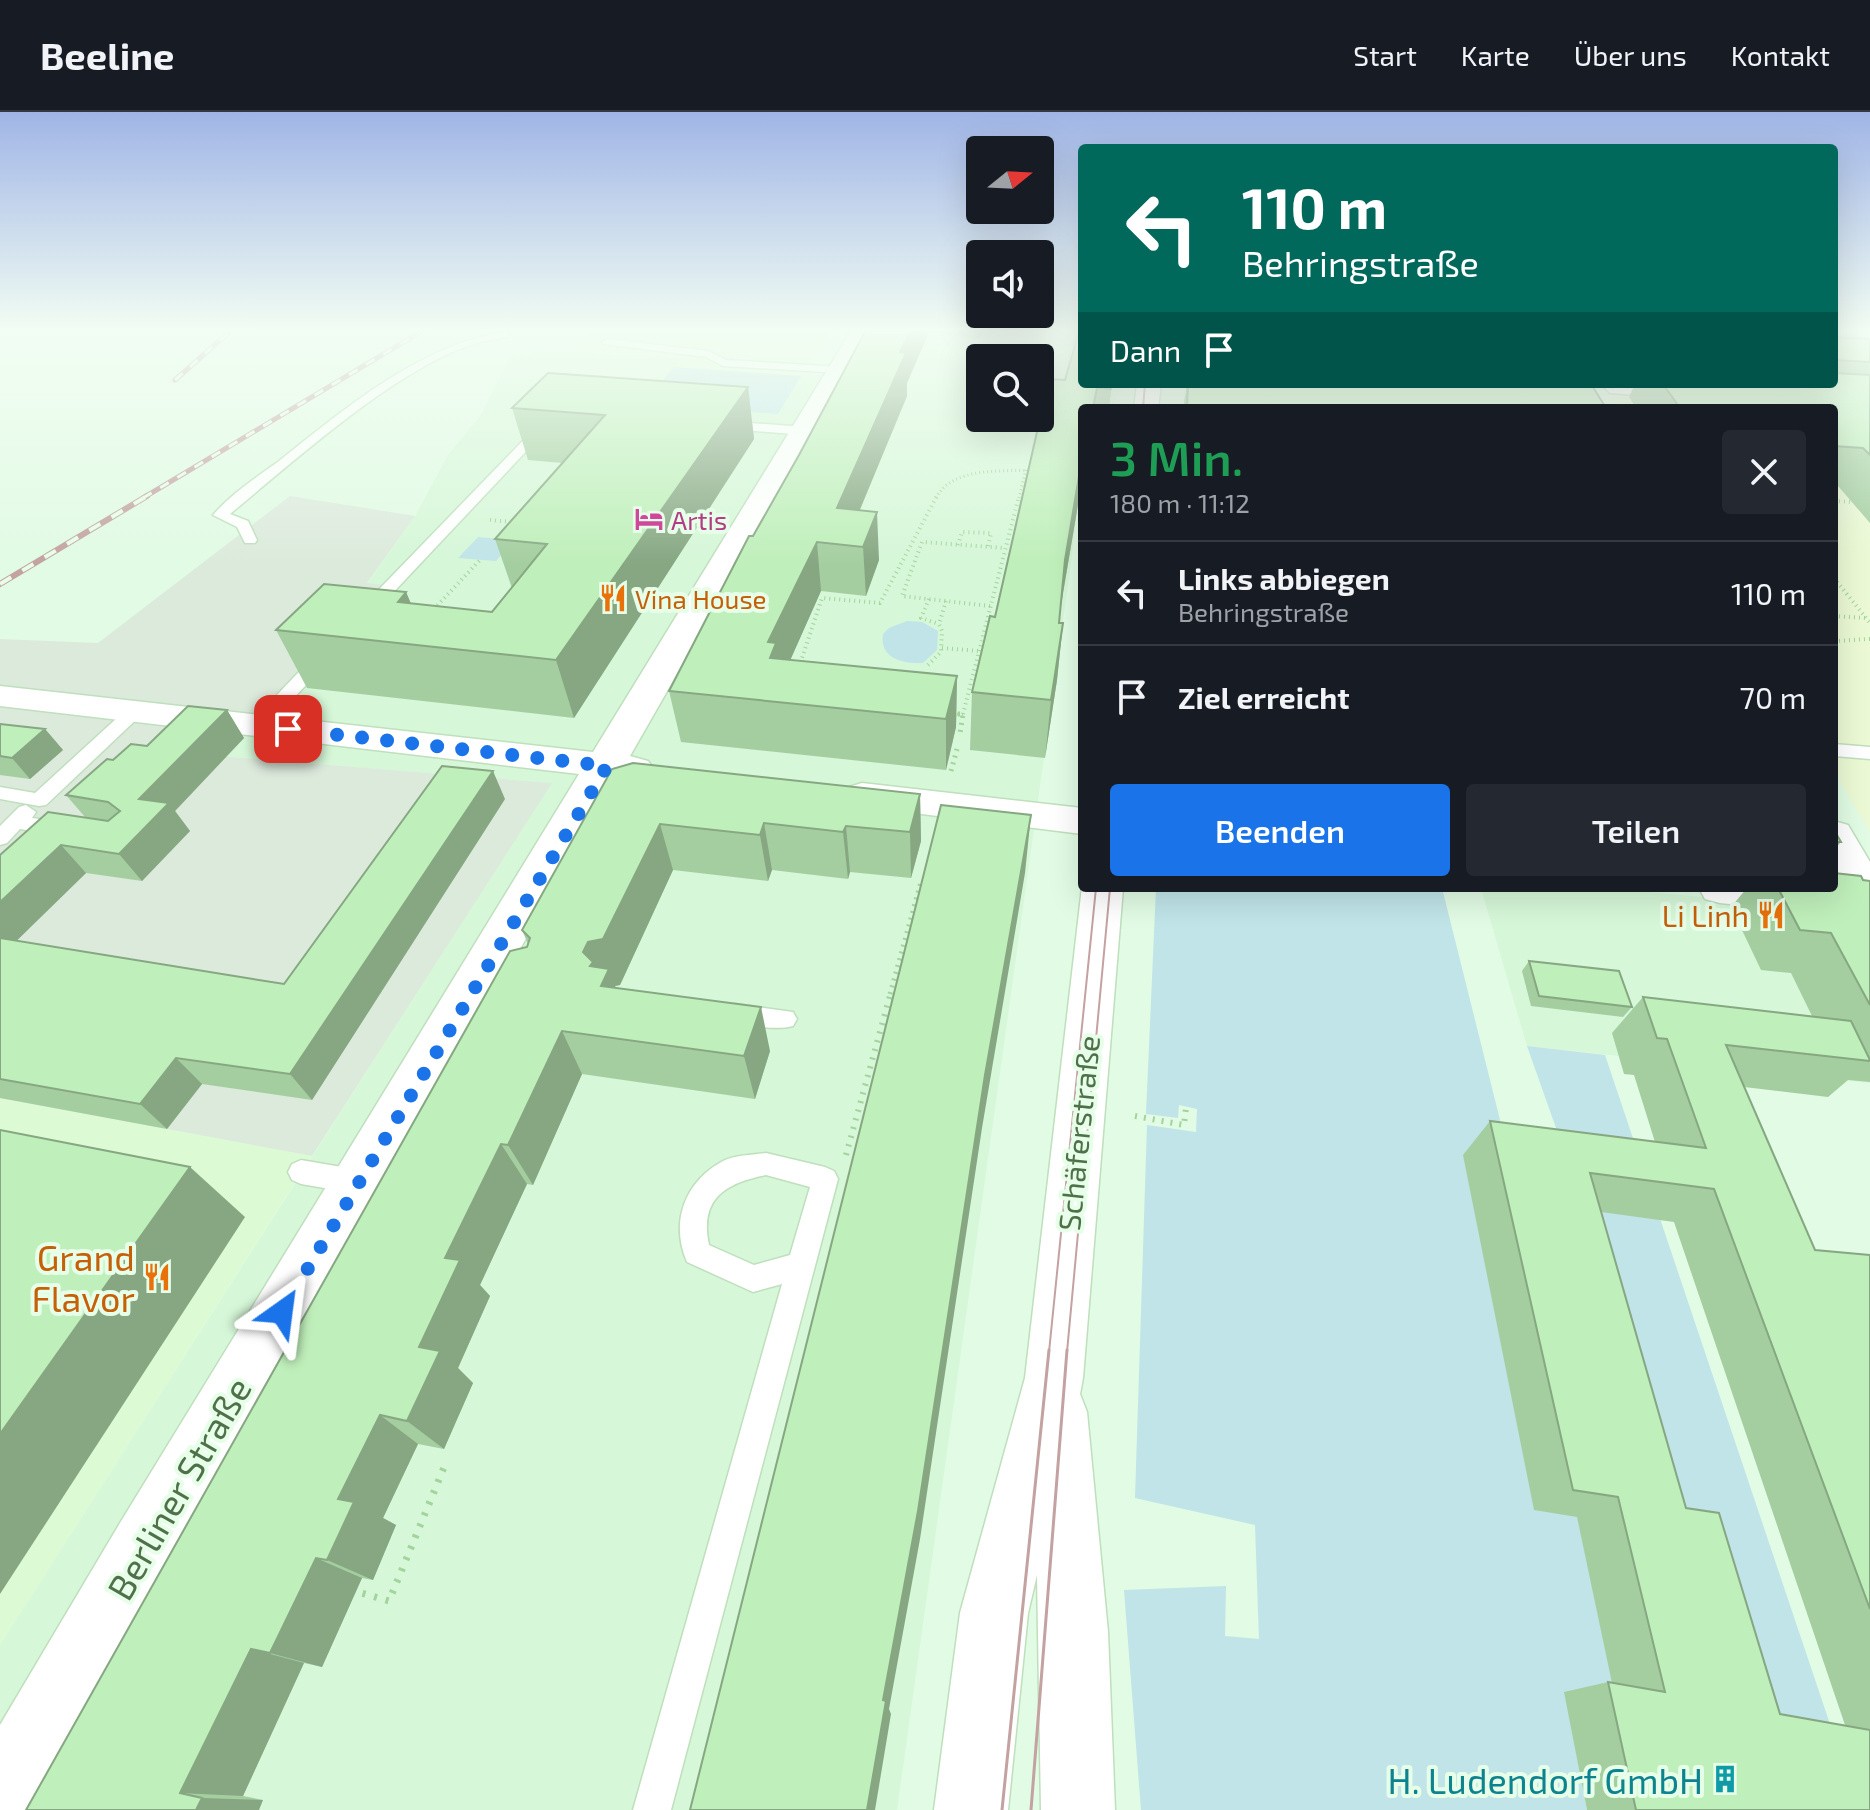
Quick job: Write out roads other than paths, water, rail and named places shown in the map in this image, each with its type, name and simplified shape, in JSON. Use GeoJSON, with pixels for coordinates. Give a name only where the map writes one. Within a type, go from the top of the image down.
{"type":"FeatureCollection","features":[{"type":"Feature","properties":{"kind":"street","name":"Berliner Straße"},"geometry":{"type":"LineString","coordinates":[[0,1795],[359,1182],[495,980],[607,766],[819,407]]}},
{"type":"Feature","properties":{"kind":"street"},"geometry":{"type":"LineString","coordinates":[[0,696],[668,773]]}},
{"type":"Feature","properties":{"kind":"street"},"geometry":{"type":"LineString","coordinates":[[820,791],[1078,821]]}},
{"type":"Feature","properties":{"kind":"street"},"geometry":{"type":"LineString","coordinates":[[1838,842],[1870,897]]}},
{"type":"Feature","properties":{"kind":"street","name":"Schäferstraße"},"geometry":{"type":"LineString","coordinates":[[971,1810],[994,1613],[1054,1378],[1102,892]]}},
{"type":"Feature","properties":{"kind":"street"},"geometry":{"type":"LineString","coordinates":[[1758,892],[1870,904]]}},
{"type":"Feature","properties":{"kind":"street","name":"Schäferstraße"},"geometry":{"type":"LineString","coordinates":[[1054,1378],[1074,1632],[1078,1810]]}},
{"type":"Feature","properties":{"kind":"lane"},"geometry":{"type":"LineString","coordinates":[[250,540],[243,524],[220,515],[305,445],[359,407]]}},
{"type":"Feature","properties":{"kind":"lane"},"geometry":{"type":"LineString","coordinates":[[350,628],[555,417]]}},
{"type":"Feature","properties":{"kind":"lane"},"geometry":{"type":"LineString","coordinates":[[714,424],[805,431]]}},
{"type":"Feature","properties":{"kind":"lane"},"geometry":{"type":"LineString","coordinates":[[258,725],[339,640]]}},
{"type":"Feature","properties":{"kind":"lane"},"geometry":{"type":"LineString","coordinates":[[0,838],[135,711]]}},
{"type":"Feature","properties":{"kind":"lane"},"geometry":{"type":"LineString","coordinates":[[1838,750],[1870,753]]}},
{"type":"Feature","properties":{"kind":"lane"},"geometry":{"type":"LineString","coordinates":[[0,793],[39,800]]}},
{"type":"Feature","properties":{"kind":"lane"},"geometry":{"type":"LineString","coordinates":[[16,822],[87,833]]}},
{"type":"Feature","properties":{"kind":"lane"},"geometry":{"type":"LineString","coordinates":[[707,1009],[785,1019]]}},
{"type":"Feature","properties":{"kind":"lane"},"geometry":{"type":"LineString","coordinates":[[652,1810],[825,1179],[766,1164],[731,1170],[703,1192],[691,1224],[697,1253],[753,1279],[799,1266]]}},
{"type":"Feature","properties":{"kind":"lane"},"geometry":{"type":"LineString","coordinates":[[301,1172],[359,1182]]}},
{"type":"Feature","properties":{"kind":"tram line"},"geometry":{"type":"LineString","coordinates":[[1049,1352],[1096,892]]}},
{"type":"Feature","properties":{"kind":"tram line"},"geometry":{"type":"LineString","coordinates":[[1067,1352],[1110,892]]}},
{"type":"Feature","properties":{"kind":"tram line"},"geometry":{"type":"LineString","coordinates":[[1002,1810],[1049,1350]]}},
{"type":"Feature","properties":{"kind":"tram line"},"geometry":{"type":"LineString","coordinates":[[1031,1810],[1067,1350]]}},
{"type":"Feature","properties":{"kind":"railway"},"geometry":{"type":"LineString","coordinates":[[143,498],[295,407]]}},
{"type":"Feature","properties":{"kind":"railway"},"geometry":{"type":"LineString","coordinates":[[0,584],[147,496]]}},
{"type":"Feature","properties":{"kind":"place","name":"Artis"},"geometry":{"type":"Point","coordinates":[649,519]}},
{"type":"Feature","properties":{"kind":"place","name":"Vina House"},"geometry":{"type":"Point","coordinates":[613,598]}},
{"type":"Feature","properties":{"kind":"place","name":"Li Linh"},"geometry":{"type":"Point","coordinates":[1771,915]}},
{"type":"Feature","properties":{"kind":"place","name":"Grand Flavor"},"geometry":{"type":"Point","coordinates":[157,1277]}},
{"type":"Feature","properties":{"kind":"place","name":"H. Ludendorf GmbH"},"geometry":{"type":"Point","coordinates":[1725,1779]}}]}
